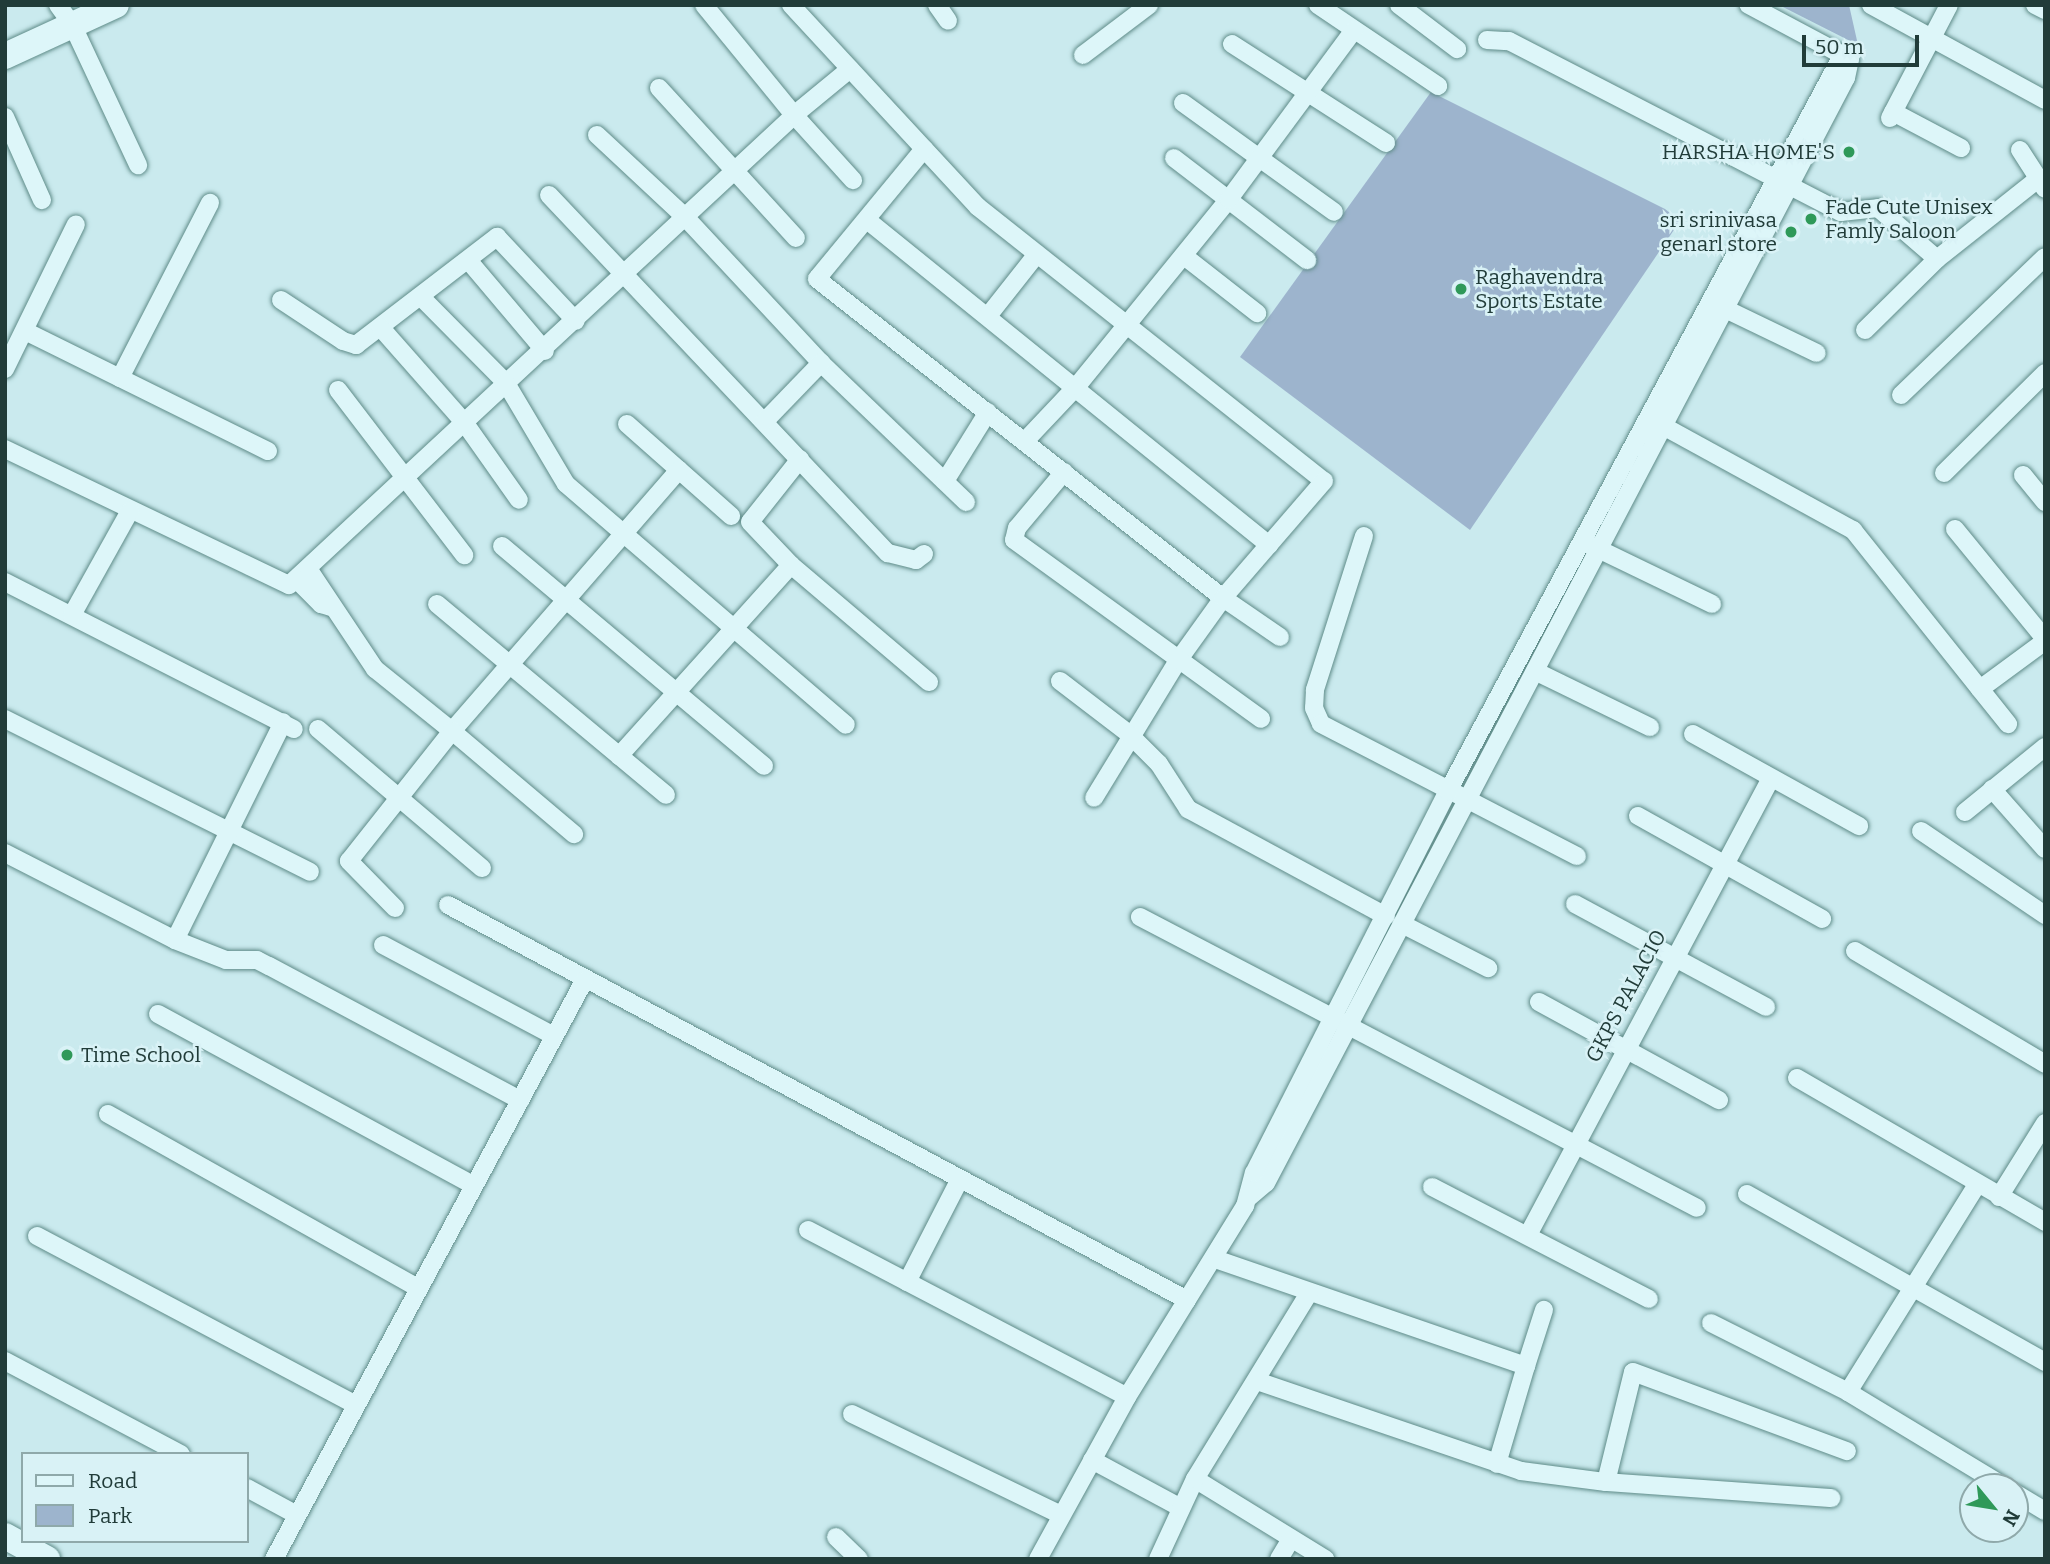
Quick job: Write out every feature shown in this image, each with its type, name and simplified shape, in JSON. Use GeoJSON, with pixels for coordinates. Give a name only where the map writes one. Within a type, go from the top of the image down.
{"type":"FeatureCollection","features":[{"type":"Feature","properties":{"kind":"street"},"geometry":{"type":"LineString","coordinates":[[5,56],[65,15],[116,5]]}},
{"type":"Feature","properties":{"kind":"street"},"geometry":{"type":"LineString","coordinates":[[704,5],[794,115],[853,180]]}},
{"type":"Feature","properties":{"kind":"street"},"geometry":{"type":"LineString","coordinates":[[937,5],[948,21]]}},
{"type":"Feature","properties":{"kind":"street"},"geometry":{"type":"LineString","coordinates":[[1083,55],[1149,5]]}},
{"type":"Feature","properties":{"kind":"street"},"geometry":{"type":"LineString","coordinates":[[1318,5],[1438,86]]}},
{"type":"Feature","properties":{"kind":"street"},"geometry":{"type":"LineString","coordinates":[[1399,5],[1457,49]]}},
{"type":"Feature","properties":{"kind":"street"},"geometry":{"type":"LineString","coordinates":[[1043,1557],[1061,1515],[1127,1397],[1215,1259],[1248,1198],[1266,1183],[1341,1021],[1394,920],[1465,800],[1535,671],[1590,544],[1784,180],[1846,78],[1850,59],[1749,5]]}},
{"type":"Feature","properties":{"kind":"street"},"geometry":{"type":"LineString","coordinates":[[1871,5],[1930,41],[2045,100]]}},
{"type":"Feature","properties":{"kind":"street"},"geometry":{"type":"LineString","coordinates":[[1949,5],[1891,115],[1961,148]]}},
{"type":"Feature","properties":{"kind":"street"},"geometry":{"type":"LineString","coordinates":[[2035,5],[2045,10]]}},
{"type":"Feature","properties":{"kind":"street"},"geometry":{"type":"LineString","coordinates":[[799,8],[850,69],[978,207],[1324,481],[1223,598],[1129,734],[1094,798]]}},
{"type":"Feature","properties":{"kind":"street"},"geometry":{"type":"LineString","coordinates":[[65,15],[138,165]]}},
{"type":"Feature","properties":{"kind":"street"},"geometry":{"type":"LineString","coordinates":[[1025,441],[1077,386],[1184,256],[1354,30]]}},
{"type":"Feature","properties":{"kind":"street"},"geometry":{"type":"LineString","coordinates":[[1488,40],[1509,41],[1784,180],[1841,212],[1878,208],[1937,259]]}},
{"type":"Feature","properties":{"kind":"street"},"geometry":{"type":"LineString","coordinates":[[1232,44],[1387,143]]}},
{"type":"Feature","properties":{"kind":"street"},"geometry":{"type":"LineString","coordinates":[[5,449],[289,585],[303,576],[405,475],[545,351],[794,115],[850,69]]}},
{"type":"Feature","properties":{"kind":"street"},"geometry":{"type":"LineString","coordinates":[[659,88],[738,170],[796,238]]}},
{"type":"Feature","properties":{"kind":"street"},"geometry":{"type":"LineString","coordinates":[[1183,103],[1334,212]]}},
{"type":"Feature","properties":{"kind":"street"},"geometry":{"type":"LineString","coordinates":[[5,117],[42,200]]}},
{"type":"Feature","properties":{"kind":"street"},"geometry":{"type":"LineString","coordinates":[[597,135],[686,218],[821,363],[967,502]]}},
{"type":"Feature","properties":{"kind":"street"},"geometry":{"type":"LineString","coordinates":[[924,149],[817,279],[1223,598],[1280,637]]}},
{"type":"Feature","properties":{"kind":"street"},"geometry":{"type":"LineString","coordinates":[[1865,330],[1937,259],[2042,184],[2020,150]]}},
{"type":"Feature","properties":{"kind":"street"},"geometry":{"type":"LineString","coordinates":[[1174,158],[1307,260]]}},
{"type":"Feature","properties":{"kind":"street"},"geometry":{"type":"LineString","coordinates":[[549,195],[888,553],[916,560],[924,554]]}},
{"type":"Feature","properties":{"kind":"street"},"geometry":{"type":"LineString","coordinates":[[120,378],[209,203]]}},
{"type":"Feature","properties":{"kind":"street"},"geometry":{"type":"LineString","coordinates":[[867,220],[1077,386],[1178,475],[1269,545]]}},
{"type":"Feature","properties":{"kind":"street"},"geometry":{"type":"LineString","coordinates":[[5,369],[76,224]]}},
{"type":"Feature","properties":{"kind":"street"},"geometry":{"type":"LineString","coordinates":[[281,300],[349,345],[381,328],[500,238],[576,321]]}},
{"type":"Feature","properties":{"kind":"street"},"geometry":{"type":"LineString","coordinates":[[988,316],[1038,254]]}},
{"type":"Feature","properties":{"kind":"street"},"geometry":{"type":"LineString","coordinates":[[1184,256],[1257,313]]}},
{"type":"Feature","properties":{"kind":"street"},"geometry":{"type":"LineString","coordinates":[[1901,395],[2045,257]]}},
{"type":"Feature","properties":{"kind":"street"},"geometry":{"type":"LineString","coordinates":[[468,260],[545,351]]}},
{"type":"Feature","properties":{"kind":"street"},"geometry":{"type":"LineString","coordinates":[[421,297],[506,383],[566,484],[846,725]]}},
{"type":"Feature","properties":{"kind":"street"},"geometry":{"type":"LineString","coordinates":[[1717,305],[1817,354]]}},
{"type":"Feature","properties":{"kind":"street"},"geometry":{"type":"LineString","coordinates":[[1394,920],[1448,791],[1590,544],[1663,426],[1717,305]]}},
{"type":"Feature","properties":{"kind":"street"},"geometry":{"type":"LineString","coordinates":[[381,328],[464,422],[519,500]]}},
{"type":"Feature","properties":{"kind":"street"},"geometry":{"type":"LineString","coordinates":[[25,331],[268,451]]}},
{"type":"Feature","properties":{"kind":"street"},"geometry":{"type":"LineString","coordinates":[[765,421],[821,363]]}},
{"type":"Feature","properties":{"kind":"street"},"geometry":{"type":"LineString","coordinates":[[1944,473],[2045,373]]}},
{"type":"Feature","properties":{"kind":"street"},"geometry":{"type":"LineString","coordinates":[[338,390],[464,555]]}},
{"type":"Feature","properties":{"kind":"street"},"geometry":{"type":"LineString","coordinates":[[945,481],[988,412]]}},
{"type":"Feature","properties":{"kind":"street"},"geometry":{"type":"LineString","coordinates":[[627,424],[731,516]]}},
{"type":"Feature","properties":{"kind":"street"},"geometry":{"type":"LineString","coordinates":[[1663,426],[1853,530],[2008,723]]}},
{"type":"Feature","properties":{"kind":"street"},"geometry":{"type":"LineString","coordinates":[[800,459],[750,522],[791,565],[929,682]]}},
{"type":"Feature","properties":{"kind":"street"},"geometry":{"type":"LineString","coordinates":[[396,908],[349,861],[452,731],[679,470]]}},
{"type":"Feature","properties":{"kind":"street"},"geometry":{"type":"LineString","coordinates":[[1064,472],[1017,528],[1014,540],[1177,662],[1261,719]]}},
{"type":"Feature","properties":{"kind":"street"},"geometry":{"type":"LineString","coordinates":[[2023,475],[2045,502]]}},
{"type":"Feature","properties":{"kind":"street"},"geometry":{"type":"LineString","coordinates":[[72,615],[130,511]]}},
{"type":"Feature","properties":{"kind":"street"},"geometry":{"type":"LineString","coordinates":[[1955,529],[2045,640],[1980,690]]}},
{"type":"Feature","properties":{"kind":"street"},"geometry":{"type":"LineString","coordinates":[[1364,536],[1315,690],[1314,708],[1321,724],[1577,856]]}},
{"type":"Feature","properties":{"kind":"street"},"geometry":{"type":"LineString","coordinates":[[1590,544],[1712,604]]}},
{"type":"Feature","properties":{"kind":"street"},"geometry":{"type":"LineString","coordinates":[[502,546],[764,766]]}},
{"type":"Feature","properties":{"kind":"street"},"geometry":{"type":"LineString","coordinates":[[620,756],[679,694],[791,565]]}},
{"type":"Feature","properties":{"kind":"street"},"geometry":{"type":"LineString","coordinates":[[303,576],[330,596],[331,607],[375,669],[574,834]]}},
{"type":"Feature","properties":{"kind":"street"},"geometry":{"type":"LineString","coordinates":[[5,582],[289,725],[230,831],[176,940]]}},
{"type":"Feature","properties":{"kind":"street"},"geometry":{"type":"LineString","coordinates":[[437,604],[666,795]]}},
{"type":"Feature","properties":{"kind":"street"},"geometry":{"type":"LineString","coordinates":[[1535,671],[1650,727]]}},
{"type":"Feature","properties":{"kind":"street"},"geometry":{"type":"LineString","coordinates":[[1060,681],[1129,734],[1159,764],[1188,809],[1488,968]]}},
{"type":"Feature","properties":{"kind":"street"},"geometry":{"type":"LineString","coordinates":[[5,719],[310,872]]}},
{"type":"Feature","properties":{"kind":"street"},"geometry":{"type":"LineString","coordinates":[[318,729],[482,868]]}},
{"type":"Feature","properties":{"kind":"street"},"geometry":{"type":"LineString","coordinates":[[1693,734],[1769,780],[1859,826]]}},
{"type":"Feature","properties":{"kind":"street"},"geometry":{"type":"LineString","coordinates":[[1965,812],[2045,747]]}},
{"type":"Feature","properties":{"kind":"street","name":"GKPS PALACIO"},"geometry":{"type":"LineString","coordinates":[[1528,1235],[1672,957],[1769,780]]}},
{"type":"Feature","properties":{"kind":"street"},"geometry":{"type":"LineString","coordinates":[[1992,789],[2045,849]]}},
{"type":"Feature","properties":{"kind":"street"},"geometry":{"type":"LineString","coordinates":[[1638,816],[1822,919]]}},
{"type":"Feature","properties":{"kind":"street"},"geometry":{"type":"LineString","coordinates":[[1921,831],[2045,915]]}},
{"type":"Feature","properties":{"kind":"street"},"geometry":{"type":"LineString","coordinates":[[5,853],[176,940],[226,960],[257,960],[520,1100]]}},
{"type":"Feature","properties":{"kind":"street"},"geometry":{"type":"LineString","coordinates":[[1575,904],[1766,1007]]}},
{"type":"Feature","properties":{"kind":"street"},"geometry":{"type":"LineString","coordinates":[[448,905],[584,981],[1187,1300]]}},
{"type":"Feature","properties":{"kind":"street"},"geometry":{"type":"LineString","coordinates":[[1140,917],[1697,1208]]}},
{"type":"Feature","properties":{"kind":"street"},"geometry":{"type":"LineString","coordinates":[[383,945],[554,1036]]}},
{"type":"Feature","properties":{"kind":"street"},"geometry":{"type":"LineString","coordinates":[[1855,951],[2045,1064]]}},
{"type":"Feature","properties":{"kind":"street"},"geometry":{"type":"LineString","coordinates":[[274,1559],[584,981]]}},
{"type":"Feature","properties":{"kind":"street"},"geometry":{"type":"LineString","coordinates":[[1539,1002],[1719,1100]]}},
{"type":"Feature","properties":{"kind":"street"},"geometry":{"type":"LineString","coordinates":[[158,1014],[473,1185]]}},
{"type":"Feature","properties":{"kind":"street"},"geometry":{"type":"LineString","coordinates":[[1797,1078],[1977,1185],[2045,1222]]}},
{"type":"Feature","properties":{"kind":"street"},"geometry":{"type":"LineString","coordinates":[[108,1114],[418,1288]]}},
{"type":"Feature","properties":{"kind":"street"},"geometry":{"type":"LineString","coordinates":[[1999,1197],[2045,1124]]}},
{"type":"Feature","properties":{"kind":"street"},"geometry":{"type":"LineString","coordinates":[[907,1282],[959,1181]]}},
{"type":"Feature","properties":{"kind":"street"},"geometry":{"type":"LineString","coordinates":[[1849,1392],[1977,1185]]}},
{"type":"Feature","properties":{"kind":"street"},"geometry":{"type":"LineString","coordinates":[[1432,1186],[1649,1299]]}},
{"type":"Feature","properties":{"kind":"street"},"geometry":{"type":"LineString","coordinates":[[1747,1194],[2045,1362]]}},
{"type":"Feature","properties":{"kind":"street"},"geometry":{"type":"LineString","coordinates":[[808,1230],[1127,1397]]}},
{"type":"Feature","properties":{"kind":"street"},"geometry":{"type":"LineString","coordinates":[[37,1236],[356,1405]]}},
{"type":"Feature","properties":{"kind":"street"},"geometry":{"type":"LineString","coordinates":[[1215,1259],[1526,1366]]}},
{"type":"Feature","properties":{"kind":"street"},"geometry":{"type":"LineString","coordinates":[[1158,1559],[1195,1479],[1257,1381],[1308,1293]]}},
{"type":"Feature","properties":{"kind":"street"},"geometry":{"type":"LineString","coordinates":[[1497,1464],[1544,1310]]}},
{"type":"Feature","properties":{"kind":"street"},"geometry":{"type":"LineString","coordinates":[[1711,1323],[1849,1392],[1982,1473]]}},
{"type":"Feature","properties":{"kind":"street"},"geometry":{"type":"LineString","coordinates":[[5,1361],[177,1452]]}},
{"type":"Feature","properties":{"kind":"street"},"geometry":{"type":"LineString","coordinates":[[1606,1482],[1633,1372],[1847,1451]]}},
{"type":"Feature","properties":{"kind":"street"},"geometry":{"type":"LineString","coordinates":[[1257,1381],[1497,1464],[1606,1482],[1831,1498]]}},
{"type":"Feature","properties":{"kind":"street"},"geometry":{"type":"LineString","coordinates":[[852,1414],[1061,1515]]}},
{"type":"Feature","properties":{"kind":"street"},"geometry":{"type":"LineString","coordinates":[[1092,1460],[1181,1508]]}},
{"type":"Feature","properties":{"kind":"street"},"geometry":{"type":"LineString","coordinates":[[1195,1479],[1290,1541],[1325,1559]]}},
{"type":"Feature","properties":{"kind":"street"},"geometry":{"type":"LineString","coordinates":[[248,1489],[298,1515]]}},
{"type":"Feature","properties":{"kind":"street"},"geometry":{"type":"LineString","coordinates":[[2029,1501],[2045,1511]]}},
{"type":"Feature","properties":{"kind":"street"},"geometry":{"type":"LineString","coordinates":[[5,1536],[47,1559]]}},
{"type":"Feature","properties":{"kind":"street"},"geometry":{"type":"LineString","coordinates":[[836,1536],[859,1559]]}},
{"type":"Feature","properties":{"kind":"street"},"geometry":{"type":"LineString","coordinates":[[1279,1559],[1290,1541]]}},
{"type":"Feature","properties":{"kind":"green space"},"geometry":{"type":"Polygon","coordinates":[[[1779,5],[1849,5],[1858,45],[1779,5]]]}},
{"type":"Feature","properties":{"kind":"green space","name":"Raghavendra Sports Estate"},"geometry":{"type":"Polygon","coordinates":[[[1431,92],[1665,209],[1680,221],[1470,530],[1240,357],[1431,92]]]}},
{"type":"Feature","properties":{"kind":"place","name":"HARSHA HOME'S"},"geometry":{"type":"Point","coordinates":[1849,152]}},
{"type":"Feature","properties":{"kind":"place","name":"Fade Cute Unisex Famly Saloon"},"geometry":{"type":"Point","coordinates":[1811,219]}},
{"type":"Feature","properties":{"kind":"place","name":"sri srinivasa genarl store"},"geometry":{"type":"Point","coordinates":[1791,232]}},
{"type":"Feature","properties":{"kind":"place","name":"Raghavendra Sports Estate"},"geometry":{"type":"Point","coordinates":[1461,289]}},
{"type":"Feature","properties":{"kind":"place","name":"Time School"},"geometry":{"type":"Point","coordinates":[67,1055]}}]}
